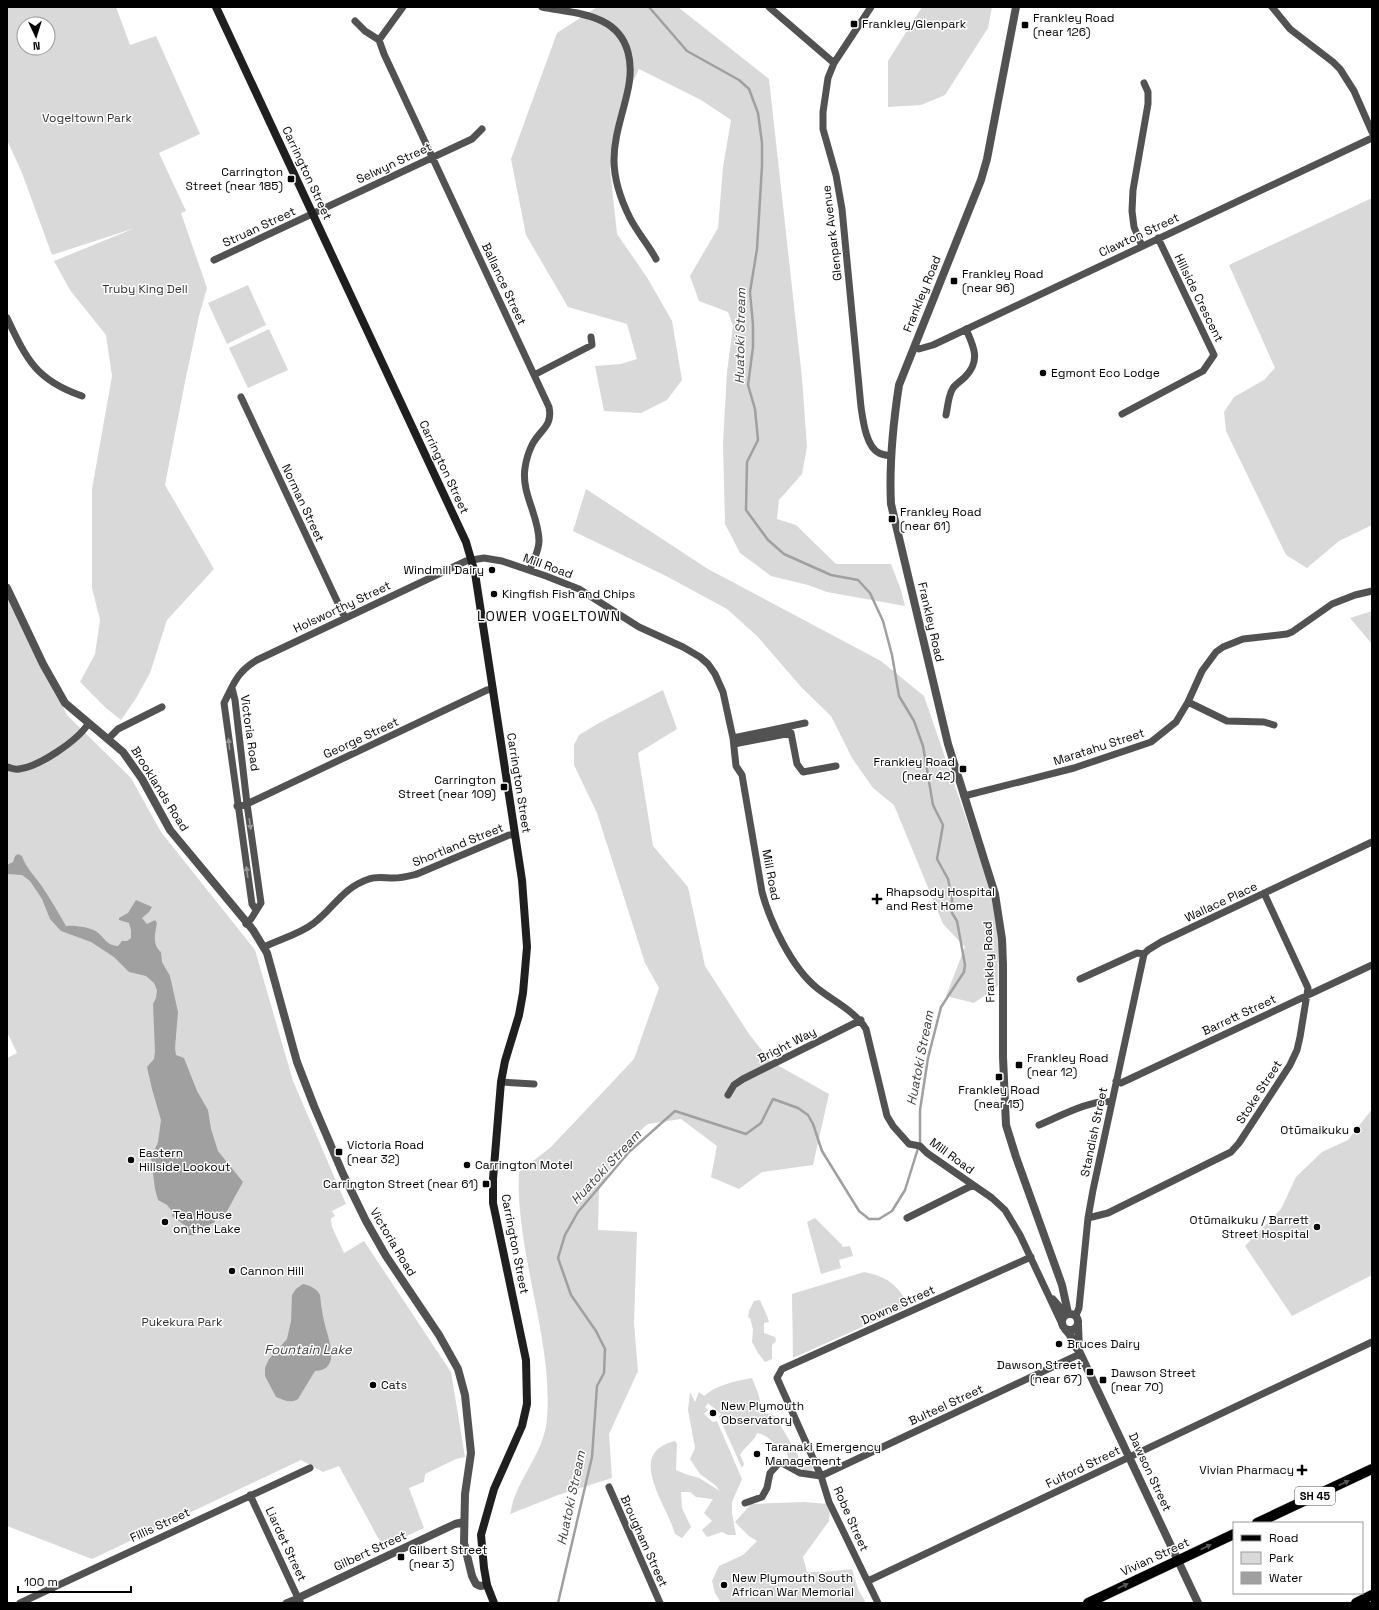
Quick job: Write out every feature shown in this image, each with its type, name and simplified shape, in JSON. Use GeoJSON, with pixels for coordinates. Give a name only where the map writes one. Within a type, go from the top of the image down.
{"type":"FeatureCollection","features":[{"type":"Feature","properties":{"kind":"main road","name":"Carrington Street"},"geometry":{"type":"LineString","coordinates":[[216,7],[463,535],[472,560],[515,835],[526,924],[526,970],[519,1015],[505,1061],[501,1082],[493,1179],[493,1203],[526,1360],[528,1404],[522,1426],[494,1489],[482,1526],[481,1548],[487,1585],[494,1603]]}},
{"type":"Feature","properties":{"kind":"main road","name":"SH 45"},"geometry":{"type":"LineString","coordinates":[[1260,1522],[1372,1469]]}},
{"type":"Feature","properties":{"kind":"main road","name":"Vivian Street"},"geometry":{"type":"LineString","coordinates":[[1088,1603],[1233,1534]]}},
{"type":"Feature","properties":{"kind":"main road"},"geometry":{"type":"LineString","coordinates":[[1356,1603],[1372,1595]]}},
{"type":"Feature","properties":{"kind":"street"},"geometry":{"type":"LineString","coordinates":[[355,21],[364,31],[379,40],[403,7]]}},
{"type":"Feature","properties":{"kind":"street"},"geometry":{"type":"LineString","coordinates":[[542,7],[589,16],[601,20],[612,27],[626,46],[630,58],[631,71],[627,95],[616,135],[614,160],[615,174],[618,187],[630,218],[656,259]]}},
{"type":"Feature","properties":{"kind":"street"},"geometry":{"type":"LineString","coordinates":[[769,7],[834,64]]}},
{"type":"Feature","properties":{"kind":"street","name":"Glenpark Avenue"},"geometry":{"type":"LineString","coordinates":[[871,7],[834,64],[825,95],[823,112],[824,129],[836,174],[842,209],[864,428],[873,448],[878,453],[891,456]]}},
{"type":"Feature","properties":{"kind":"street","name":"Frankley Road"},"geometry":{"type":"LineString","coordinates":[[1016,7],[987,159],[981,180],[899,384],[894,412],[891,456],[891,504],[948,744],[995,894],[999,912],[1004,965],[1003,1057],[1006,1125],[1062,1285],[1070,1314]]}},
{"type":"Feature","properties":{"kind":"street"},"geometry":{"type":"LineString","coordinates":[[1272,7],[1290,29],[1340,69],[1354,91],[1372,132]]}},
{"type":"Feature","properties":{"kind":"street","name":"Ballance Street"},"geometry":{"type":"LineString","coordinates":[[379,40],[384,54],[549,407],[551,415],[550,421],[532,445],[525,467],[525,487],[534,516],[539,541],[537,553],[530,570]]}},
{"type":"Feature","properties":{"kind":"street"},"geometry":{"type":"LineString","coordinates":[[1142,246],[1134,226],[1132,211],[1133,190],[1148,104],[1148,92],[1144,83]]}},
{"type":"Feature","properties":{"kind":"street","name":"Selwyn Street"},"geometry":{"type":"LineString","coordinates":[[313,214],[472,139],[482,129]]}},
{"type":"Feature","properties":{"kind":"street","name":"Clawton Street"},"geometry":{"type":"LineString","coordinates":[[914,347],[919,349],[932,345],[1372,138]]}},
{"type":"Feature","properties":{"kind":"street","name":"Struan Street"},"geometry":{"type":"LineString","coordinates":[[214,260],[313,214]]}},
{"type":"Feature","properties":{"kind":"street","name":"Hillside Crescent"},"geometry":{"type":"LineString","coordinates":[[1122,414],[1203,371],[1214,355],[1158,238]]}},
{"type":"Feature","properties":{"kind":"street"},"geometry":{"type":"LineString","coordinates":[[7,318],[20,346],[38,372],[51,383],[82,396]]}},
{"type":"Feature","properties":{"kind":"street"},"geometry":{"type":"LineString","coordinates":[[946,415],[949,398],[954,387],[972,369],[975,362],[974,347],[966,329]]}},
{"type":"Feature","properties":{"kind":"street"},"geometry":{"type":"LineString","coordinates":[[534,375],[592,345],[591,337]]}},
{"type":"Feature","properties":{"kind":"street","name":"Norman Street"},"geometry":{"type":"LineString","coordinates":[[241,397],[345,618]]}},
{"type":"Feature","properties":{"kind":"street","name":"Mill Road"},"geometry":{"type":"LineString","coordinates":[[472,560],[488,558],[530,570],[579,589],[639,628],[683,647],[700,657],[708,664],[715,674],[723,692],[733,741],[736,766],[742,775],[762,892],[778,935],[808,980],[816,988],[861,1020],[866,1029],[887,1116],[902,1137],[909,1144],[920,1146],[998,1202],[1005,1210],[1020,1235],[1049,1294],[1051,1302],[1064,1326]]}},
{"type":"Feature","properties":{"kind":"street","name":"Holsworthy Street"},"geometry":{"type":"LineString","coordinates":[[232,688],[233,682],[240,672],[248,666],[345,618],[466,561],[472,560]]}},
{"type":"Feature","properties":{"kind":"street","name":"Brooklands Road"},"geometry":{"type":"LineString","coordinates":[[7,588],[53,685],[65,703],[123,752],[134,765],[170,830],[246,924]]}},
{"type":"Feature","properties":{"kind":"street","name":"Maratahu Street"},"geometry":{"type":"LineString","coordinates":[[964,796],[1074,768],[1151,742],[1176,722],[1209,661],[1223,647],[1243,639],[1287,634],[1332,604],[1355,595],[1372,591]]}},
{"type":"Feature","properties":{"kind":"street","name":"Victoria Road"},"geometry":{"type":"LineString","coordinates":[[232,688],[235,700],[247,804],[261,903],[246,924],[253,930],[264,947],[297,1062],[343,1174],[366,1221],[386,1256],[446,1347],[458,1369],[465,1395],[471,1453],[465,1494],[464,1522],[466,1553],[472,1576],[476,1584],[480,1586],[487,1585]]}},
{"type":"Feature","properties":{"kind":"street","name":"Victoria Road"},"geometry":{"type":"LineString","coordinates":[[232,688],[224,703],[237,806],[252,904],[256,910]]}},
{"type":"Feature","properties":{"kind":"street","name":"George Street"},"geometry":{"type":"LineString","coordinates":[[237,806],[247,804],[487,690],[493,689]]}},
{"type":"Feature","properties":{"kind":"street"},"geometry":{"type":"LineString","coordinates":[[1188,702],[1227,721],[1264,722],[1274,725]]}},
{"type":"Feature","properties":{"kind":"street"},"geometry":{"type":"LineString","coordinates":[[108,739],[118,729],[162,707]]}},
{"type":"Feature","properties":{"kind":"street"},"geometry":{"type":"LineString","coordinates":[[7,767],[19,769],[39,762],[68,745],[79,736],[88,724]]}},
{"type":"Feature","properties":{"kind":"street"},"geometry":{"type":"LineString","coordinates":[[733,741],[805,724]]}},
{"type":"Feature","properties":{"kind":"street"},"geometry":{"type":"LineString","coordinates":[[733,741],[791,733],[797,764],[802,772],[836,766]]}},
{"type":"Feature","properties":{"kind":"street","name":"Shortland Street"},"geometry":{"type":"LineString","coordinates":[[264,947],[303,930],[314,923],[342,894],[369,879],[380,877],[406,877],[418,874],[509,836],[515,835]]}},
{"type":"Feature","properties":{"kind":"street","name":"Wallace Place"},"geometry":{"type":"LineString","coordinates":[[1080,979],[1137,953],[1144,954],[1153,946],[1372,842]]}},
{"type":"Feature","properties":{"kind":"street","name":"Stoke Street"},"geometry":{"type":"LineString","coordinates":[[1088,1218],[1108,1213],[1231,1152],[1239,1143],[1290,1065],[1300,1037],[1308,988],[1264,893]]}},
{"type":"Feature","properties":{"kind":"street","name":"Standish Street"},"geometry":{"type":"LineString","coordinates":[[1070,1314],[1079,1308],[1088,1218],[1144,954]]}},
{"type":"Feature","properties":{"kind":"street","name":"Barrett Street"},"geometry":{"type":"LineString","coordinates":[[1116,1081],[1121,1083],[1372,965]]}},
{"type":"Feature","properties":{"kind":"street","name":"Bright Way"},"geometry":{"type":"LineString","coordinates":[[728,1095],[734,1085],[743,1079],[861,1020]]}},
{"type":"Feature","properties":{"kind":"street"},"geometry":{"type":"LineString","coordinates":[[501,1082],[534,1084]]}},
{"type":"Feature","properties":{"kind":"street"},"geometry":{"type":"LineString","coordinates":[[1039,1125],[1092,1104],[1105,1100],[1112,1102]]}},
{"type":"Feature","properties":{"kind":"street"},"geometry":{"type":"LineString","coordinates":[[907,1218],[973,1185]]}},
{"type":"Feature","properties":{"kind":"street","name":"Downe Street"},"geometry":{"type":"LineString","coordinates":[[777,1378],[782,1369],[1031,1257]]}},
{"type":"Feature","properties":{"kind":"street","name":"Mill Road"},"geometry":{"type":"LineString","coordinates":[[1049,1294],[1070,1314]]}},
{"type":"Feature","properties":{"kind":"street"},"geometry":{"type":"LineString","coordinates":[[1070,1314],[1078,1320],[1078,1325],[1072,1330],[1064,1326],[1062,1318],[1070,1314]]}},
{"type":"Feature","properties":{"kind":"street","name":"Dawson Street"},"geometry":{"type":"LineString","coordinates":[[1078,1325],[1080,1352]]}},
{"type":"Feature","properties":{"kind":"street","name":"Dawson Street"},"geometry":{"type":"LineString","coordinates":[[1064,1326],[1073,1344],[1080,1352],[1198,1603]]}},
{"type":"Feature","properties":{"kind":"street","name":"Fulford Street"},"geometry":{"type":"LineString","coordinates":[[868,1581],[1372,1342]]}},
{"type":"Feature","properties":{"kind":"street","name":"Bulteel Street"},"geometry":{"type":"LineString","coordinates":[[821,1476],[1080,1352]]}},
{"type":"Feature","properties":{"kind":"street","name":"Robe Street"},"geometry":{"type":"LineString","coordinates":[[777,1378],[821,1476],[829,1502],[878,1603]]}},
{"type":"Feature","properties":{"kind":"street"},"geometry":{"type":"LineString","coordinates":[[745,1504],[762,1497],[767,1488],[770,1473],[780,1462],[800,1473],[821,1476]]}},
{"type":"Feature","properties":{"kind":"street","name":"Fillis Street"},"geometry":{"type":"LineString","coordinates":[[20,1603],[310,1468]]}},
{"type":"Feature","properties":{"kind":"street","name":"Brougham Street"},"geometry":{"type":"LineString","coordinates":[[609,1487],[660,1603]]}},
{"type":"Feature","properties":{"kind":"street","name":"Liardet Street"},"geometry":{"type":"LineString","coordinates":[[250,1495],[299,1600]]}},
{"type":"Feature","properties":{"kind":"street","name":"Gilbert Street"},"geometry":{"type":"LineString","coordinates":[[286,1603],[299,1600],[455,1524],[464,1522]]}},
{"type":"Feature","properties":{"kind":"green space"},"geometry":{"type":"Polygon","coordinates":[[[7,7],[116,7],[130,45],[156,36],[200,134],[159,153],[186,211],[181,213],[207,288],[199,316],[165,485],[214,569],[167,620],[150,673],[135,700],[121,720],[106,708],[80,682],[95,654],[100,620],[92,588],[92,489],[112,376],[106,335],[70,290],[54,261],[135,228],[52,255],[22,173],[7,140],[7,7]]]}},
{"type":"Feature","properties":{"kind":"green space"},"geometry":{"type":"Polygon","coordinates":[[[597,7],[678,7],[769,79],[802,378],[807,447],[802,474],[779,500],[777,519],[796,525],[836,564],[891,564],[901,590],[905,606],[827,592],[808,585],[771,576],[740,553],[725,524],[723,443],[727,372],[733,326],[728,312],[699,301],[690,276],[718,228],[723,167],[731,120],[701,100],[639,69],[623,102],[610,169],[617,234],[648,279],[672,321],[682,380],[667,400],[641,413],[604,411],[595,366],[621,364],[637,359],[627,324],[568,307],[526,235],[511,159],[557,33],[597,7]]]}},
{"type":"Feature","properties":{"kind":"green space"},"geometry":{"type":"Polygon","coordinates":[[[922,7],[992,7],[988,28],[945,95],[921,105],[888,107],[888,61],[922,7]]]}},
{"type":"Feature","properties":{"kind":"green space"},"geometry":{"type":"Polygon","coordinates":[[[1372,198],[1372,525],[1339,541],[1307,568],[1286,555],[1226,431],[1224,412],[1234,397],[1264,380],[1275,368],[1229,265],[1372,198]]]}},
{"type":"Feature","properties":{"kind":"green space"},"geometry":{"type":"Polygon","coordinates":[[[248,285],[266,325],[227,344],[208,303],[248,285]]]}},
{"type":"Feature","properties":{"kind":"green space"},"geometry":{"type":"Polygon","coordinates":[[[269,329],[288,370],[248,388],[229,348],[269,329]]]}},
{"type":"Feature","properties":{"kind":"green space"},"geometry":{"type":"Polygon","coordinates":[[[586,489],[708,569],[881,661],[924,696],[999,914],[998,986],[974,1003],[946,996],[965,947],[943,924],[894,805],[873,788],[852,758],[831,716],[802,688],[757,636],[727,609],[666,576],[573,531],[586,489]]]}},
{"type":"Feature","properties":{"kind":"green space","name":"Pukekura Park"},"geometry":{"type":"Polygon","coordinates":[[[7,588],[67,715],[131,778],[161,832],[255,950],[293,1081],[346,1204],[332,1211],[335,1216],[331,1218],[332,1227],[344,1253],[364,1241],[451,1372],[465,1457],[456,1459],[425,1474],[424,1482],[409,1488],[424,1528],[383,1547],[339,1466],[323,1472],[301,1460],[92,1559],[7,1526],[7,1058],[17,1053],[7,1032],[7,588]]]}},
{"type":"Feature","properties":{"kind":"green space"},"geometry":{"type":"Polygon","coordinates":[[[1372,611],[1372,644],[1350,618],[1372,611]]]}},
{"type":"Feature","properties":{"kind":"green space"},"geometry":{"type":"Polygon","coordinates":[[[663,690],[677,729],[638,753],[653,846],[688,887],[705,966],[749,1034],[770,1061],[829,1094],[813,1165],[762,1172],[739,1189],[711,1177],[717,1146],[681,1119],[648,1124],[625,1143],[599,1190],[598,1230],[637,1232],[634,1323],[638,1371],[609,1434],[612,1478],[558,1495],[510,1514],[519,1486],[543,1439],[547,1418],[548,1393],[543,1344],[524,1245],[519,1202],[519,1172],[551,1147],[634,1059],[659,988],[645,963],[597,813],[574,765],[574,745],[579,735],[663,690]]]}},
{"type":"Feature","properties":{"kind":"green space","name":"Otūmaikuku / Barrett Street Hospital"},"geometry":{"type":"Polygon","coordinates":[[[1372,1109],[1372,1275],[1292,1316],[1245,1246],[1281,1209],[1296,1177],[1322,1152],[1348,1140],[1372,1109]]]}},
{"type":"Feature","properties":{"kind":"green space"},"geometry":{"type":"Polygon","coordinates":[[[815,1218],[842,1245],[842,1247],[850,1246],[853,1256],[839,1260],[841,1268],[821,1274],[807,1222],[815,1218]]]}},
{"type":"Feature","properties":{"kind":"green space"},"geometry":{"type":"Polygon","coordinates":[[[864,1272],[886,1279],[896,1287],[905,1298],[909,1306],[793,1358],[792,1294],[864,1272]]]}},
{"type":"Feature","properties":{"kind":"green space"},"geometry":{"type":"Polygon","coordinates":[[[760,1300],[769,1322],[764,1323],[764,1333],[775,1337],[776,1341],[772,1345],[772,1359],[765,1362],[752,1342],[753,1329],[750,1318],[748,1317],[754,1301],[760,1300]]]}},
{"type":"Feature","properties":{"kind":"green space"},"geometry":{"type":"Polygon","coordinates":[[[752,1378],[763,1412],[775,1416],[798,1455],[798,1459],[812,1466],[813,1470],[809,1473],[790,1463],[786,1451],[777,1450],[769,1439],[764,1435],[757,1433],[754,1439],[740,1455],[744,1464],[742,1468],[719,1417],[721,1414],[708,1403],[705,1407],[708,1410],[704,1414],[713,1422],[717,1421],[742,1479],[732,1502],[732,1513],[736,1535],[728,1535],[722,1532],[707,1537],[702,1530],[712,1521],[704,1513],[713,1499],[696,1497],[690,1492],[681,1492],[682,1508],[691,1527],[682,1538],[675,1534],[653,1482],[651,1468],[652,1457],[660,1447],[675,1441],[677,1444],[676,1470],[699,1478],[720,1491],[715,1485],[700,1474],[690,1459],[695,1448],[688,1410],[690,1392],[695,1402],[699,1392],[704,1396],[720,1386],[752,1378]]]}},
{"type":"Feature","properties":{"kind":"green space"},"geometry":{"type":"Polygon","coordinates":[[[804,1502],[828,1504],[830,1511],[829,1521],[803,1557],[807,1572],[852,1569],[858,1589],[866,1603],[721,1603],[715,1593],[712,1581],[719,1566],[743,1555],[757,1541],[749,1536],[735,1522],[751,1504],[804,1502]]]}},
{"type":"Feature","properties":{"kind":"water"},"geometry":{"type":"Polygon","coordinates":[[[18,854],[22,856],[28,868],[54,905],[66,926],[82,927],[94,930],[111,945],[118,946],[122,941],[127,941],[131,938],[129,923],[119,920],[119,918],[128,913],[136,900],[152,907],[142,918],[147,924],[155,920],[157,923],[155,942],[156,946],[161,952],[162,962],[170,976],[178,1012],[175,1048],[176,1055],[184,1058],[197,1091],[208,1110],[211,1129],[218,1151],[243,1182],[226,1213],[213,1223],[196,1231],[195,1235],[187,1235],[187,1227],[172,1216],[175,1209],[171,1210],[167,1205],[158,1200],[155,1189],[151,1158],[158,1142],[161,1120],[147,1067],[154,1059],[155,1051],[153,1004],[156,998],[157,990],[154,983],[146,976],[129,972],[114,957],[91,942],[61,931],[50,919],[42,899],[30,881],[22,875],[7,874],[7,865],[13,862],[15,856],[18,854]]]}},
{"type":"Feature","properties":{"kind":"water","name":"Fountain Lake"},"geometry":{"type":"Polygon","coordinates":[[[303,1284],[313,1288],[320,1295],[323,1318],[330,1343],[331,1359],[329,1365],[324,1369],[315,1371],[298,1399],[290,1401],[276,1397],[265,1376],[265,1368],[269,1359],[287,1339],[291,1321],[292,1295],[296,1289],[303,1284]]]}},
{"type":"Feature","properties":{"kind":"waterway","name":"Huatoki Stream"},"geometry":{"type":"LineString","coordinates":[[558,1603],[592,1457],[597,1386],[604,1373],[605,1349],[596,1331],[571,1295],[558,1258],[565,1235],[578,1212],[629,1152],[675,1111],[746,1134],[761,1123],[773,1099],[798,1108],[808,1115],[813,1124],[822,1151],[859,1211],[869,1219],[879,1219],[892,1211],[905,1190],[920,1142],[920,1110],[928,1058],[941,1007],[964,972],[965,965],[957,921],[952,913],[952,898],[948,879],[937,859],[943,825],[933,805],[923,746],[914,721],[899,696],[892,655],[883,621],[870,593],[858,580],[831,575],[784,554],[768,540],[746,510],[747,462],[758,440],[755,409],[748,385],[753,347],[750,292],[757,249],[762,166],[762,143],[758,113],[749,89],[739,80],[687,51],[649,7]]}},
{"type":"Feature","properties":{"kind":"place","name":"Frankley/Glenpark"},"geometry":{"type":"Point","coordinates":[854,24]}},
{"type":"Feature","properties":{"kind":"place","name":"Frankley Road (near 126)"},"geometry":{"type":"Point","coordinates":[1025,25]}},
{"type":"Feature","properties":{"kind":"place","name":"Carrington Street (near 185)"},"geometry":{"type":"Point","coordinates":[291,179]}},
{"type":"Feature","properties":{"kind":"place","name":"Frankley Road (near 96)"},"geometry":{"type":"Point","coordinates":[954,281]}},
{"type":"Feature","properties":{"kind":"place","name":"Egmont Eco Lodge"},"geometry":{"type":"Point","coordinates":[1043,373]}},
{"type":"Feature","properties":{"kind":"place","name":"Frankley Road (near 61)"},"geometry":{"type":"Point","coordinates":[892,519]}},
{"type":"Feature","properties":{"kind":"place","name":"Windmill Dairy"},"geometry":{"type":"Point","coordinates":[492,570]}},
{"type":"Feature","properties":{"kind":"place","name":"Kingfish Fish and Chips"},"geometry":{"type":"Point","coordinates":[494,594]}},
{"type":"Feature","properties":{"kind":"place","name":"Frankley Road (near 42)"},"geometry":{"type":"Point","coordinates":[963,769]}},
{"type":"Feature","properties":{"kind":"place","name":"Carrington Street (near 109)"},"geometry":{"type":"Point","coordinates":[504,787]}},
{"type":"Feature","properties":{"kind":"place","name":"Rhapsody Hospital and Rest Home"},"geometry":{"type":"Point","coordinates":[877,899]}},
{"type":"Feature","properties":{"kind":"place","name":"Frankley Road (near 12)"},"geometry":{"type":"Point","coordinates":[1019,1065]}},
{"type":"Feature","properties":{"kind":"place","name":"Frankley Road (near 15)"},"geometry":{"type":"Point","coordinates":[999,1077]}},
{"type":"Feature","properties":{"kind":"place","name":"Otūmaikuku"},"geometry":{"type":"Point","coordinates":[1357,1130]}},
{"type":"Feature","properties":{"kind":"place","name":"Victoria Road (near 32)"},"geometry":{"type":"Point","coordinates":[339,1152]}},
{"type":"Feature","properties":{"kind":"place","name":"Eastern Hillside Lookout"},"geometry":{"type":"Point","coordinates":[131,1160]}},
{"type":"Feature","properties":{"kind":"place","name":"Carrington Motel"},"geometry":{"type":"Point","coordinates":[467,1165]}},
{"type":"Feature","properties":{"kind":"place","name":"Carrington Street (near 61)"},"geometry":{"type":"Point","coordinates":[486,1184]}},
{"type":"Feature","properties":{"kind":"place","name":"Tea House on the Lake"},"geometry":{"type":"Point","coordinates":[165,1222]}},
{"type":"Feature","properties":{"kind":"place","name":"Otūmaikuku / Barrett Street Hospital"},"geometry":{"type":"Point","coordinates":[1317,1227]}},
{"type":"Feature","properties":{"kind":"place","name":"Cannon Hill"},"geometry":{"type":"Point","coordinates":[232,1271]}},
{"type":"Feature","properties":{"kind":"place","name":"Bruces Dairy"},"geometry":{"type":"Point","coordinates":[1059,1344]}},
{"type":"Feature","properties":{"kind":"place","name":"Dawson Street (near 67)"},"geometry":{"type":"Point","coordinates":[1090,1372]}},
{"type":"Feature","properties":{"kind":"place","name":"Dawson Street (near 70)"},"geometry":{"type":"Point","coordinates":[1103,1380]}},
{"type":"Feature","properties":{"kind":"place","name":"Cats"},"geometry":{"type":"Point","coordinates":[373,1385]}},
{"type":"Feature","properties":{"kind":"place","name":"New Plymouth Observatory"},"geometry":{"type":"Point","coordinates":[713,1413]}},
{"type":"Feature","properties":{"kind":"place","name":"Taranaki Emergency Management"},"geometry":{"type":"Point","coordinates":[757,1454]}},
{"type":"Feature","properties":{"kind":"place","name":"Vivian Pharmacy"},"geometry":{"type":"Point","coordinates":[1302,1470]}},
{"type":"Feature","properties":{"kind":"place","name":"Gilbert Street (near 3)"},"geometry":{"type":"Point","coordinates":[401,1557]}},
{"type":"Feature","properties":{"kind":"place","name":"New Plymouth South African War Memorial"},"geometry":{"type":"Point","coordinates":[724,1585]}},
{"type":"Feature","properties":{"kind":"district","name":"LOWER VOGELTOWN"},"geometry":{"type":"Point","coordinates":[549,616]}},
{"type":"Feature","properties":{"kind":"park label","name":"Vogeltown Park"},"geometry":{"type":"Point","coordinates":[87,118]}},
{"type":"Feature","properties":{"kind":"park label","name":"Truby King Dell"},"geometry":{"type":"Point","coordinates":[145,289]}}]}
